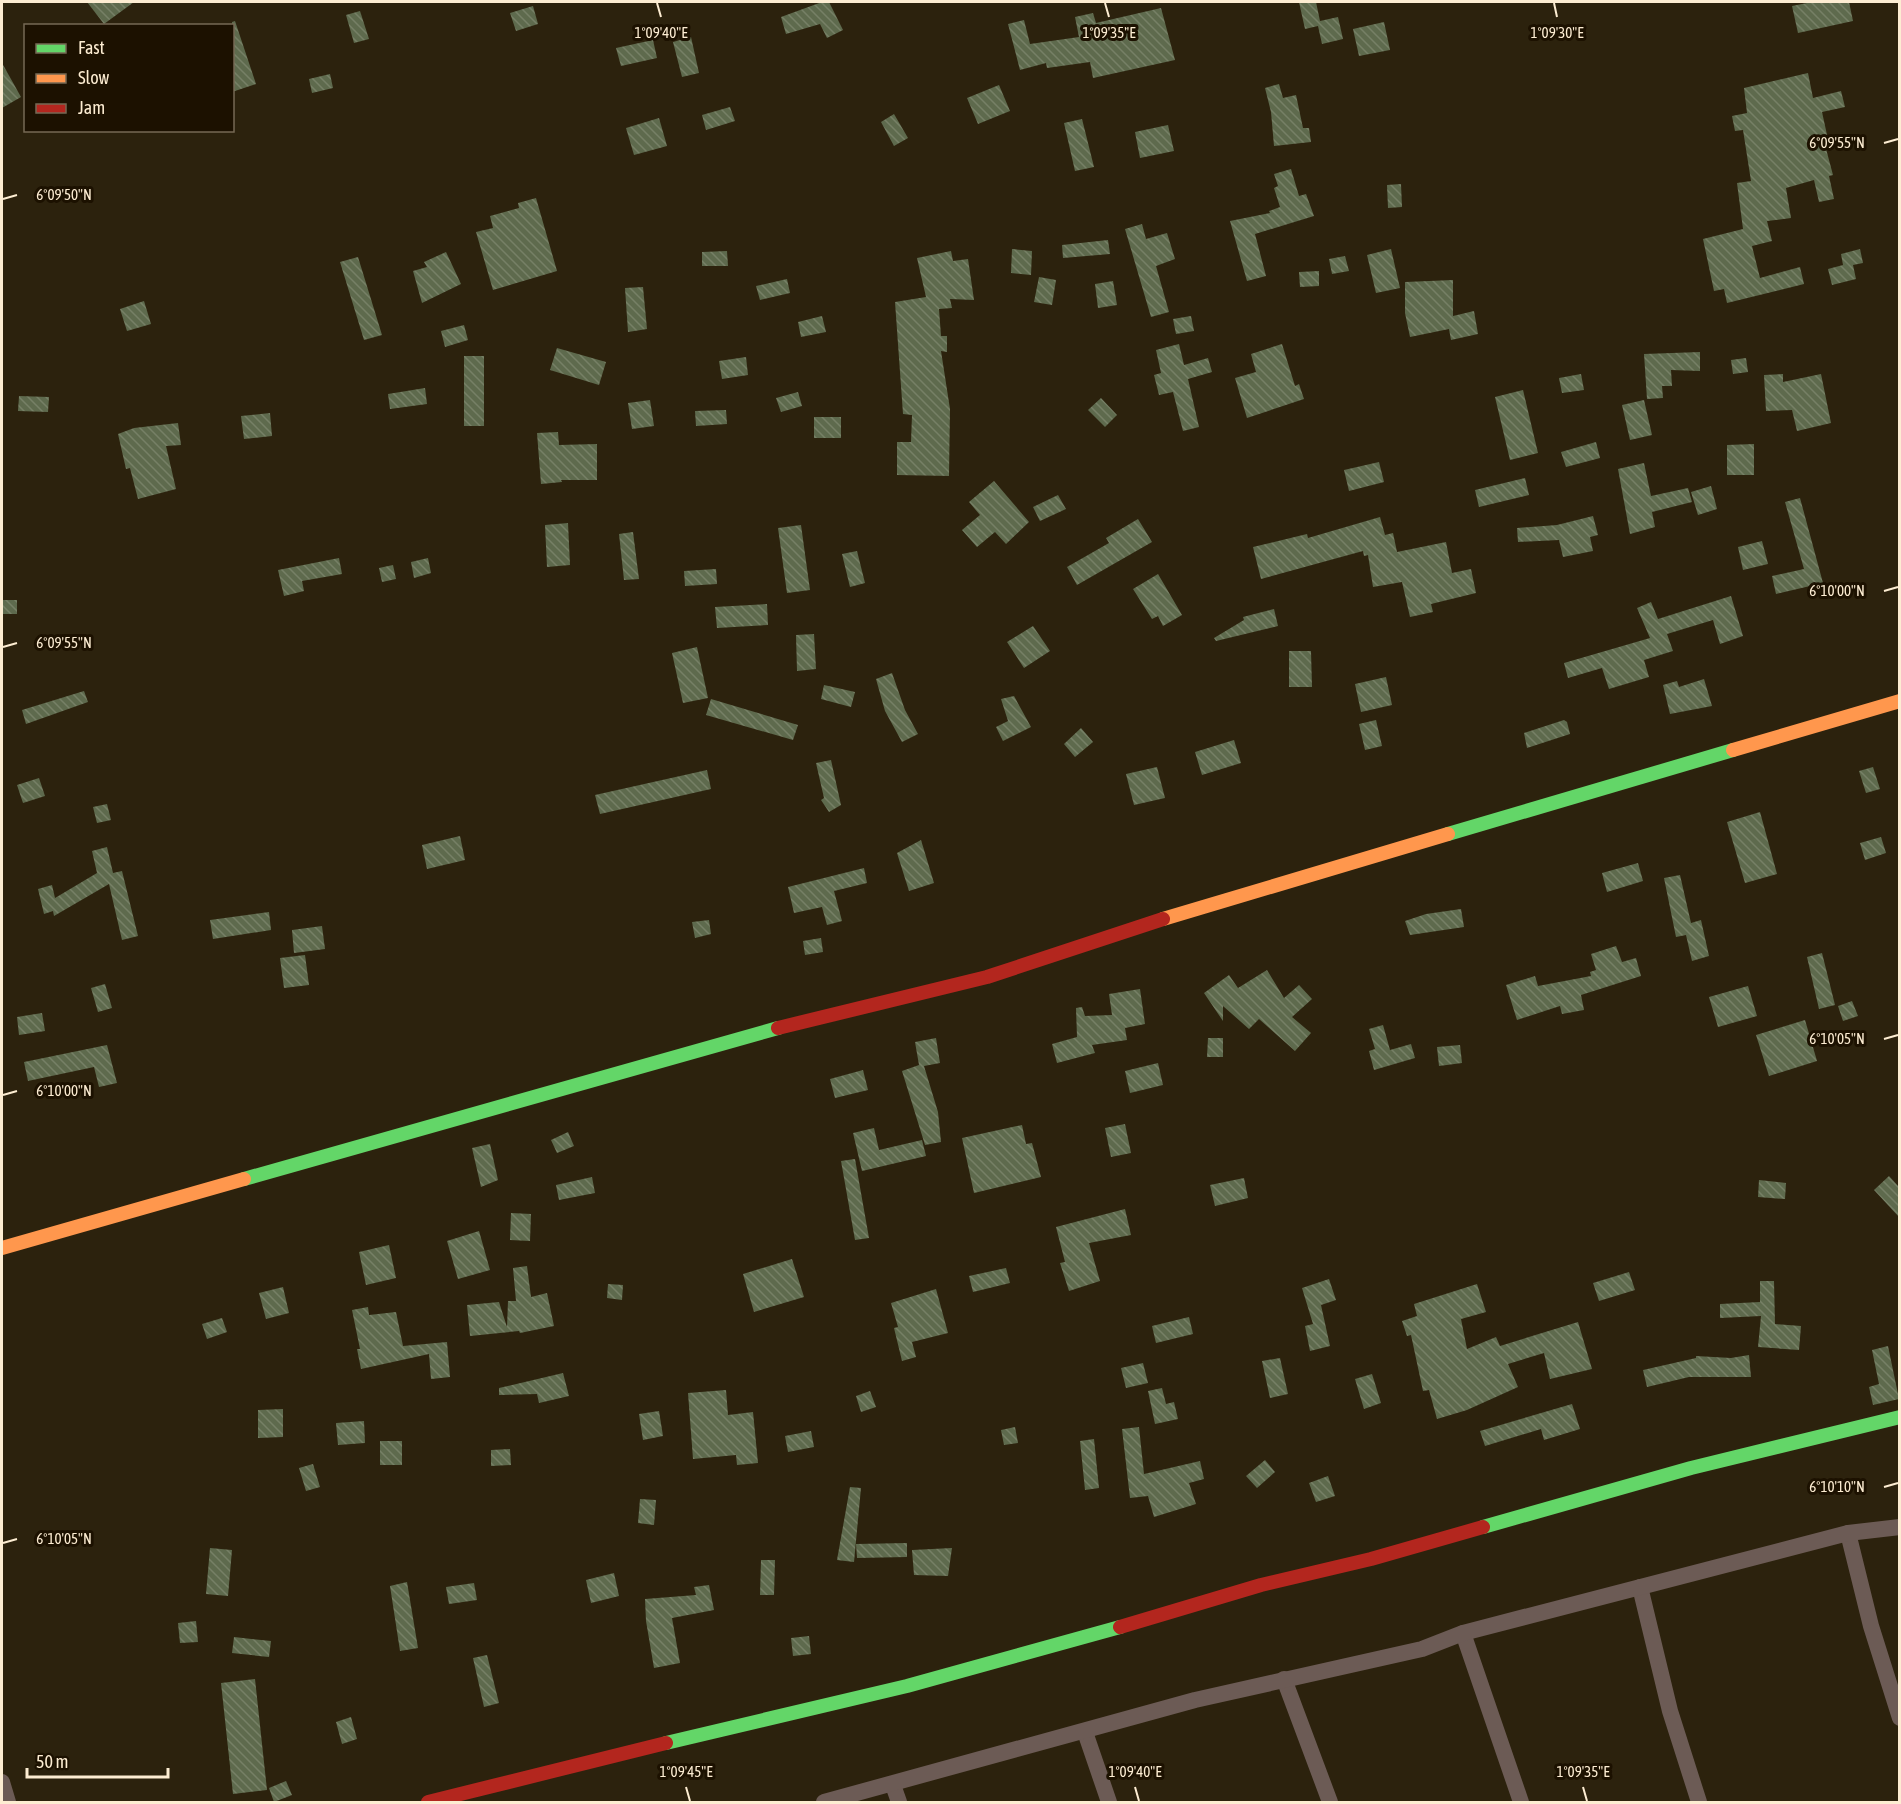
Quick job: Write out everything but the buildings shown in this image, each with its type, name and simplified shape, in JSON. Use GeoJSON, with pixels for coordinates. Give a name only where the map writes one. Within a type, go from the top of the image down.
{"type":"FeatureCollection","features":[{"type":"Feature","properties":{"kind":"street"},"geometry":{"type":"LineString","coordinates":[[2,1248],[765,1031],[987,977],[1198,907],[1899,701]]}},
{"type":"Feature","properties":{"kind":"street"},"geometry":{"type":"LineString","coordinates":[[428,1803],[577,1764],[907,1686],[1153,1618],[1271,1582],[1371,1559],[1690,1468],[1715,1464],[1854,1426],[1899,1417]]}},
{"type":"Feature","properties":{"kind":"street"},"geometry":{"type":"LineString","coordinates":[[824,1803],[1195,1700],[1422,1649],[1463,1633],[1848,1533],[1899,1527]]}},
{"type":"Feature","properties":{"kind":"street"},"geometry":{"type":"LineString","coordinates":[[1848,1533],[1870,1626],[1899,1718]]}},
{"type":"Feature","properties":{"kind":"street"},"geometry":{"type":"LineString","coordinates":[[1640,1587],[1670,1711],[1699,1803]]}},
{"type":"Feature","properties":{"kind":"street"},"geometry":{"type":"LineString","coordinates":[[1463,1633],[1521,1803]]}},
{"type":"Feature","properties":{"kind":"street"},"geometry":{"type":"LineString","coordinates":[[1284,1679],[1330,1803]]}},
{"type":"Feature","properties":{"kind":"street"},"geometry":{"type":"LineString","coordinates":[[1085,1732],[1109,1803]]}},
{"type":"Feature","properties":{"kind":"street"},"geometry":{"type":"LineString","coordinates":[[2,1782],[8,1803]]}},
{"type":"Feature","properties":{"kind":"street"},"geometry":{"type":"LineString","coordinates":[[892,1785],[899,1803]]}},
{"type":"Feature","properties":{"kind":"traffic: fast"},"geometry":{"type":"LineString","coordinates":[[1448,834],[1733,750]]}},
{"type":"Feature","properties":{"kind":"traffic: fast"},"geometry":{"type":"LineString","coordinates":[[244,1179],[778,1028]]}},
{"type":"Feature","properties":{"kind":"traffic: fast"},"geometry":{"type":"LineString","coordinates":[[1483,1527],[1691,1468],[1900,1417]]}},
{"type":"Feature","properties":{"kind":"traffic: fast"},"geometry":{"type":"LineString","coordinates":[[666,1743],[907,1686],[1120,1627]]}},
{"type":"Feature","properties":{"kind":"traffic: slow"},"geometry":{"type":"LineString","coordinates":[[1733,750],[1900,701]]}},
{"type":"Feature","properties":{"kind":"traffic: slow"},"geometry":{"type":"LineString","coordinates":[[1163,919],[1448,834]]}},
{"type":"Feature","properties":{"kind":"traffic: slow"},"geometry":{"type":"LineString","coordinates":[[2,1248],[244,1179]]}},
{"type":"Feature","properties":{"kind":"traffic: jam"},"geometry":{"type":"LineString","coordinates":[[778,1028],[987,977],[1163,919]]}},
{"type":"Feature","properties":{"kind":"traffic: jam"},"geometry":{"type":"LineString","coordinates":[[1120,1627],[1261,1585],[1371,1559],[1483,1527]]}},
{"type":"Feature","properties":{"kind":"traffic: jam"},"geometry":{"type":"LineString","coordinates":[[428,1802],[666,1743]]}}]}
